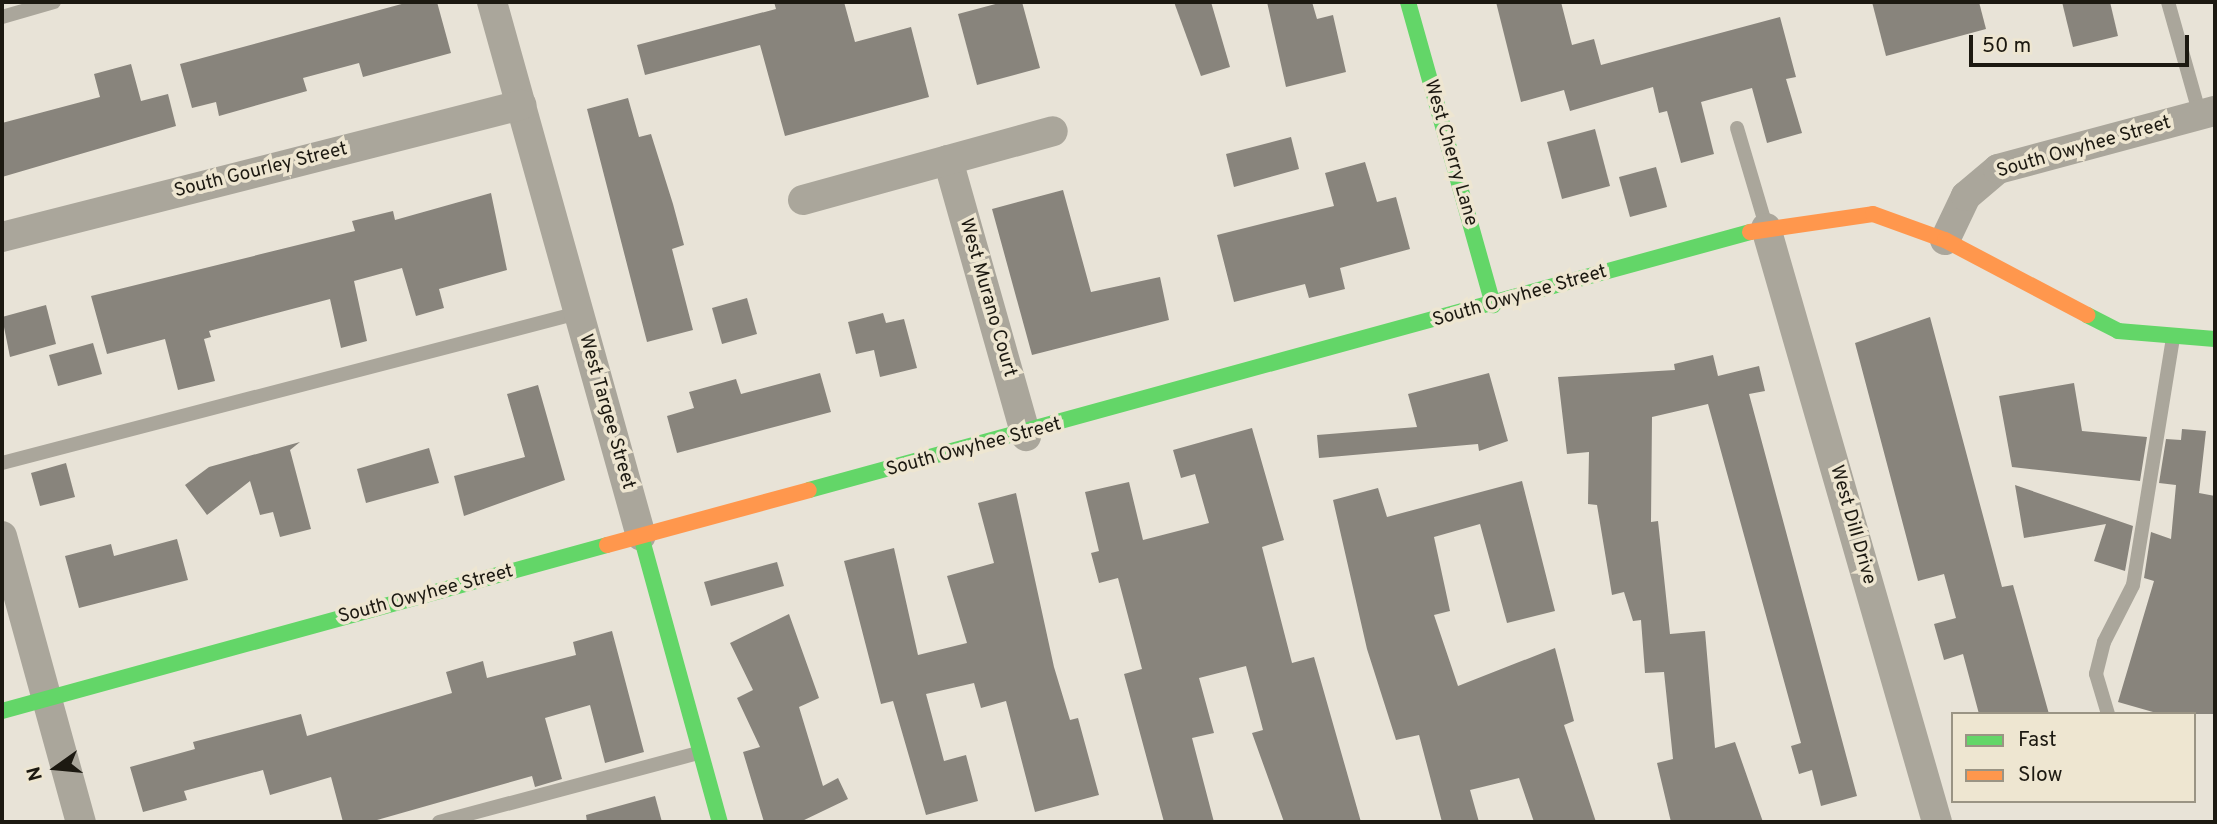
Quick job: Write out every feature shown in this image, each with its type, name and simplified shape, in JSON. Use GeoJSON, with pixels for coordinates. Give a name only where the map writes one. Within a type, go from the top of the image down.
{"type":"FeatureCollection","features":[{"type":"Feature","properties":{"kind":"street","name":"West Targee Street"},"geometry":{"type":"LineString","coordinates":[[492,2],[720,822]]}},
{"type":"Feature","properties":{"kind":"street","name":"West Cherry Lane"},"geometry":{"type":"LineString","coordinates":[[1408,2],[1493,305]]}},
{"type":"Feature","properties":{"kind":"street","name":"South Gourley Street"},"geometry":{"type":"LineString","coordinates":[[2,237],[521,105]]}},
{"type":"Feature","properties":{"kind":"street","name":"South Owyhee Street"},"geometry":{"type":"LineString","coordinates":[[1945,240],[1966,196],[1998,169],[2208,113]]}},
{"type":"Feature","properties":{"kind":"street"},"geometry":{"type":"LineString","coordinates":[[803,200],[1053,131]]}},
{"type":"Feature","properties":{"kind":"street","name":"West Murano Court"},"geometry":{"type":"LineString","coordinates":[[948,160],[1026,436]]}},
{"type":"Feature","properties":{"kind":"street","name":"South Owyhee Street"},"geometry":{"type":"LineString","coordinates":[[2,711],[641,536],[1026,436],[1766,228],[1873,214],[1945,240],[2118,331],[2173,338],[2215,339]]}},
{"type":"Feature","properties":{"kind":"street","name":"West Dill Drive"},"geometry":{"type":"LineString","coordinates":[[1766,228],[1937,822]]}},
{"type":"Feature","properties":{"kind":"street"},"geometry":{"type":"LineString","coordinates":[[2,536],[81,822]]}},
{"type":"Feature","properties":{"kind":"lane"},"geometry":{"type":"LineString","coordinates":[[2,17],[54,2]]}},
{"type":"Feature","properties":{"kind":"lane"},"geometry":{"type":"LineString","coordinates":[[2168,2],[2208,113]]}},
{"type":"Feature","properties":{"kind":"lane"},"geometry":{"type":"LineString","coordinates":[[1737,128],[1766,228]]}},
{"type":"Feature","properties":{"kind":"lane"},"geometry":{"type":"LineString","coordinates":[[2,463],[578,313]]}},
{"type":"Feature","properties":{"kind":"lane"},"geometry":{"type":"LineString","coordinates":[[2107,712],[2096,674],[2104,642],[2133,585],[2173,338]]}},
{"type":"Feature","properties":{"kind":"lane"},"geometry":{"type":"LineString","coordinates":[[439,822],[701,753]]}},
{"type":"Feature","properties":{"kind":"building"},"geometry":{"type":"Polygon","coordinates":[[[409,2],[437,2],[451,53],[363,77],[359,63],[303,78],[307,91],[219,116],[216,102],[192,108],[180,64],[409,2]]]}},
{"type":"Feature","properties":{"kind":"building"},"geometry":{"type":"Polygon","coordinates":[[[774,2],[844,2],[855,42],[911,27],[929,97],[785,136],[760,45],[645,75],[637,45],[776,9],[774,2]]]}},
{"type":"Feature","properties":{"kind":"building"},"geometry":{"type":"Polygon","coordinates":[[[1003,2],[1022,2],[1040,68],[977,85],[958,14],[1003,2]]]}},
{"type":"Feature","properties":{"kind":"building"},"geometry":{"type":"Polygon","coordinates":[[[1174,2],[1211,2],[1230,67],[1201,76],[1174,2]]]}},
{"type":"Feature","properties":{"kind":"building"},"geometry":{"type":"Polygon","coordinates":[[[1267,2],[1312,2],[1317,19],[1333,15],[1346,72],[1286,87],[1267,2]]]}},
{"type":"Feature","properties":{"kind":"building"},"geometry":{"type":"Polygon","coordinates":[[[1496,2],[1561,2],[1572,45],[1594,39],[1601,65],[1780,17],[1796,77],[1786,79],[1802,133],[1767,143],[1752,88],[1701,102],[1714,154],[1681,163],[1667,111],[1659,113],[1653,87],[1570,111],[1564,90],[1521,102],[1496,2]]]}},
{"type":"Feature","properties":{"kind":"building"},"geometry":{"type":"Polygon","coordinates":[[[1872,2],[1979,2],[1986,29],[1886,56],[1872,2]]]}},
{"type":"Feature","properties":{"kind":"building"},"geometry":{"type":"Polygon","coordinates":[[[2062,2],[2110,2],[2118,36],[2073,47],[2062,2]]]}},
{"type":"Feature","properties":{"kind":"building"},"geometry":{"type":"Polygon","coordinates":[[[131,64],[141,101],[168,94],[176,126],[2,177],[2,123],[100,97],[94,74],[131,64]]]}},
{"type":"Feature","properties":{"kind":"building"},"geometry":{"type":"Polygon","coordinates":[[[628,98],[639,137],[651,134],[673,204],[684,245],[672,249],[693,330],[647,342],[587,109],[628,98]]]}},
{"type":"Feature","properties":{"kind":"building"},"geometry":{"type":"Polygon","coordinates":[[[1595,129],[1610,186],[1562,199],[1547,142],[1595,129]]]}},
{"type":"Feature","properties":{"kind":"building"},"geometry":{"type":"Polygon","coordinates":[[[1291,137],[1299,169],[1234,187],[1226,154],[1291,137]]]}},
{"type":"Feature","properties":{"kind":"building"},"geometry":{"type":"Polygon","coordinates":[[[1365,162],[1377,202],[1396,197],[1410,249],[1340,268],[1345,289],[1309,298],[1305,284],[1234,302],[1217,235],[1334,206],[1325,173],[1365,162]]]}},
{"type":"Feature","properties":{"kind":"building"},"geometry":{"type":"Polygon","coordinates":[[[1656,167],[1667,207],[1630,217],[1619,177],[1656,167]]]}},
{"type":"Feature","properties":{"kind":"building"},"geometry":{"type":"Polygon","coordinates":[[[1063,190],[1091,292],[1160,277],[1169,320],[1032,355],[992,209],[1063,190]]]}},
{"type":"Feature","properties":{"kind":"building"},"geometry":{"type":"Polygon","coordinates":[[[491,193],[507,270],[439,289],[444,308],[416,316],[402,268],[354,281],[367,341],[341,348],[330,299],[209,331],[211,337],[204,339],[215,381],[178,390],[165,339],[107,354],[91,296],[355,231],[352,221],[393,211],[395,220],[491,193]]]}},
{"type":"Feature","properties":{"kind":"building"},"geometry":{"type":"Polygon","coordinates":[[[747,298],[757,334],[722,344],[712,308],[747,298]]]}},
{"type":"Feature","properties":{"kind":"building"},"geometry":{"type":"Polygon","coordinates":[[[46,305],[56,344],[10,357],[2,317],[46,305]]]}},
{"type":"Feature","properties":{"kind":"building"},"geometry":{"type":"Polygon","coordinates":[[[883,313],[886,323],[904,319],[917,368],[880,377],[874,350],[856,354],[848,322],[883,313]]]}},
{"type":"Feature","properties":{"kind":"building"},"geometry":{"type":"Polygon","coordinates":[[[1930,317],[2002,587],[2013,585],[2048,712],[1978,712],[1963,654],[1944,660],[1934,624],[1956,618],[1944,574],[1918,581],[1855,343],[1930,317]]]}},
{"type":"Feature","properties":{"kind":"building"},"geometry":{"type":"Polygon","coordinates":[[[93,343],[102,374],[58,386],[49,355],[93,343]]]}},
{"type":"Feature","properties":{"kind":"building"},"geometry":{"type":"Polygon","coordinates":[[[1713,355],[1718,376],[1759,366],[1765,391],[1749,394],[1857,796],[1821,806],[1812,770],[1799,774],[1791,746],[1801,743],[1708,404],[1652,417],[1651,522],[1658,521],[1670,634],[1705,631],[1715,748],[1735,742],[1763,822],[1671,822],[1657,763],[1673,759],[1664,672],[1645,673],[1641,620],[1633,621],[1624,592],[1612,595],[1597,505],[1588,504],[1589,452],[1567,454],[1558,377],[1675,370],[1674,364],[1713,355]]]}},
{"type":"Feature","properties":{"kind":"building"},"geometry":{"type":"Polygon","coordinates":[[[820,373],[831,412],[677,453],[667,416],[694,408],[689,392],[736,379],[741,394],[820,373]]]}},
{"type":"Feature","properties":{"kind":"building"},"geometry":{"type":"Polygon","coordinates":[[[1489,373],[1508,441],[1479,451],[1478,444],[1319,458],[1317,435],[1417,427],[1408,394],[1489,373]]]}},
{"type":"Feature","properties":{"kind":"building"},"geometry":{"type":"Polygon","coordinates":[[[2074,383],[2082,431],[2147,437],[2140,481],[2012,467],[1999,396],[2074,383]]]}},
{"type":"Feature","properties":{"kind":"building"},"geometry":{"type":"Polygon","coordinates":[[[538,385],[565,480],[464,516],[454,476],[525,457],[507,394],[538,385]]]}},
{"type":"Feature","properties":{"kind":"building"},"geometry":{"type":"Polygon","coordinates":[[[1252,428],[1284,540],[1262,547],[1292,663],[1314,657],[1361,822],[1284,822],[1252,733],[1263,730],[1246,666],[1199,678],[1214,733],[1192,738],[1214,822],[1164,822],[1124,674],[1142,669],[1118,578],[1099,583],[1091,553],[1099,551],[1085,492],[1129,482],[1143,540],[1209,523],[1195,474],[1181,478],[1173,450],[1252,428]]]}},
{"type":"Feature","properties":{"kind":"building"},"geometry":{"type":"Polygon","coordinates":[[[2182,429],[2206,431],[2199,493],[2215,496],[2215,714],[2153,712],[2118,702],[2154,581],[2144,578],[2151,532],[2171,539],[2176,485],[2159,483],[2166,439],[2181,440],[2182,429]]]}},
{"type":"Feature","properties":{"kind":"building"},"geometry":{"type":"Polygon","coordinates":[[[300,442],[290,450],[311,529],[280,537],[273,512],[260,515],[250,481],[207,515],[185,485],[209,467],[300,442]]]}},
{"type":"Feature","properties":{"kind":"building"},"geometry":{"type":"Polygon","coordinates":[[[429,448],[439,483],[366,503],[357,469],[429,448]]]}},
{"type":"Feature","properties":{"kind":"building"},"geometry":{"type":"Polygon","coordinates":[[[66,463],[75,497],[40,506],[31,473],[66,463]]]}},
{"type":"Feature","properties":{"kind":"building"},"geometry":{"type":"Polygon","coordinates":[[[1522,481],[1555,611],[1507,623],[1480,524],[1434,537],[1450,611],[1434,615],[1458,686],[1555,648],[1574,721],[1564,725],[1596,822],[1534,822],[1519,778],[1470,790],[1479,822],[1442,822],[1419,735],[1396,740],[1367,649],[1333,500],[1378,488],[1387,517],[1522,481]]]}},
{"type":"Feature","properties":{"kind":"building"},"geometry":{"type":"Polygon","coordinates":[[[2015,485],[2133,526],[2125,571],[2094,561],[2106,524],[2024,538],[2015,485]]]}},
{"type":"Feature","properties":{"kind":"building"},"geometry":{"type":"Polygon","coordinates":[[[1016,493],[1054,667],[1070,720],[1078,718],[1099,795],[1035,812],[1006,701],[981,708],[974,683],[926,694],[944,761],[966,755],[978,801],[926,815],[893,701],[881,704],[844,561],[894,548],[918,655],[967,643],[947,576],[994,563],[978,503],[1016,493]]]}},
{"type":"Feature","properties":{"kind":"building"},"geometry":{"type":"Polygon","coordinates":[[[177,539],[188,580],[79,608],[65,556],[111,544],[114,556],[177,539]]]}},
{"type":"Feature","properties":{"kind":"building"},"geometry":{"type":"Polygon","coordinates":[[[777,562],[784,586],[711,606],[704,582],[777,562]]]}},
{"type":"Feature","properties":{"kind":"building"},"geometry":{"type":"Polygon","coordinates":[[[789,614],[819,698],[799,707],[823,786],[838,778],[848,799],[800,822],[764,822],[743,752],[760,747],[737,698],[753,690],[730,643],[789,614]]]}},
{"type":"Feature","properties":{"kind":"building"},"geometry":{"type":"Polygon","coordinates":[[[612,631],[644,752],[605,763],[590,705],[545,718],[562,779],[535,787],[532,776],[370,822],[343,822],[331,777],[270,795],[263,770],[184,791],[187,800],[143,812],[130,767],[195,749],[193,742],[301,714],[307,736],[452,693],[446,672],[483,661],[487,678],[576,655],[573,642],[612,631]]]}},
{"type":"Feature","properties":{"kind":"building"},"geometry":{"type":"Polygon","coordinates":[[[655,796],[662,822],[587,822],[586,815],[655,796]]]}},
{"type":"Feature","properties":{"kind":"traffic: fast"},"geometry":{"type":"LineString","coordinates":[[1408,2],[1493,305]]}},
{"type":"Feature","properties":{"kind":"traffic: fast"},"geometry":{"type":"LineString","coordinates":[[809,490],[1750,232]]}},
{"type":"Feature","properties":{"kind":"traffic: fast"},"geometry":{"type":"LineString","coordinates":[[2087,315],[2118,331],[2215,339]]}},
{"type":"Feature","properties":{"kind":"traffic: fast"},"geometry":{"type":"LineString","coordinates":[[641,536],[720,822]]}},
{"type":"Feature","properties":{"kind":"traffic: fast"},"geometry":{"type":"LineString","coordinates":[[2,711],[607,545]]}},
{"type":"Feature","properties":{"kind":"traffic: slow"},"geometry":{"type":"LineString","coordinates":[[1750,232],[1873,214],[1945,240],[2087,315]]}},
{"type":"Feature","properties":{"kind":"traffic: slow"},"geometry":{"type":"LineString","coordinates":[[607,545],[809,490]]}}]}
